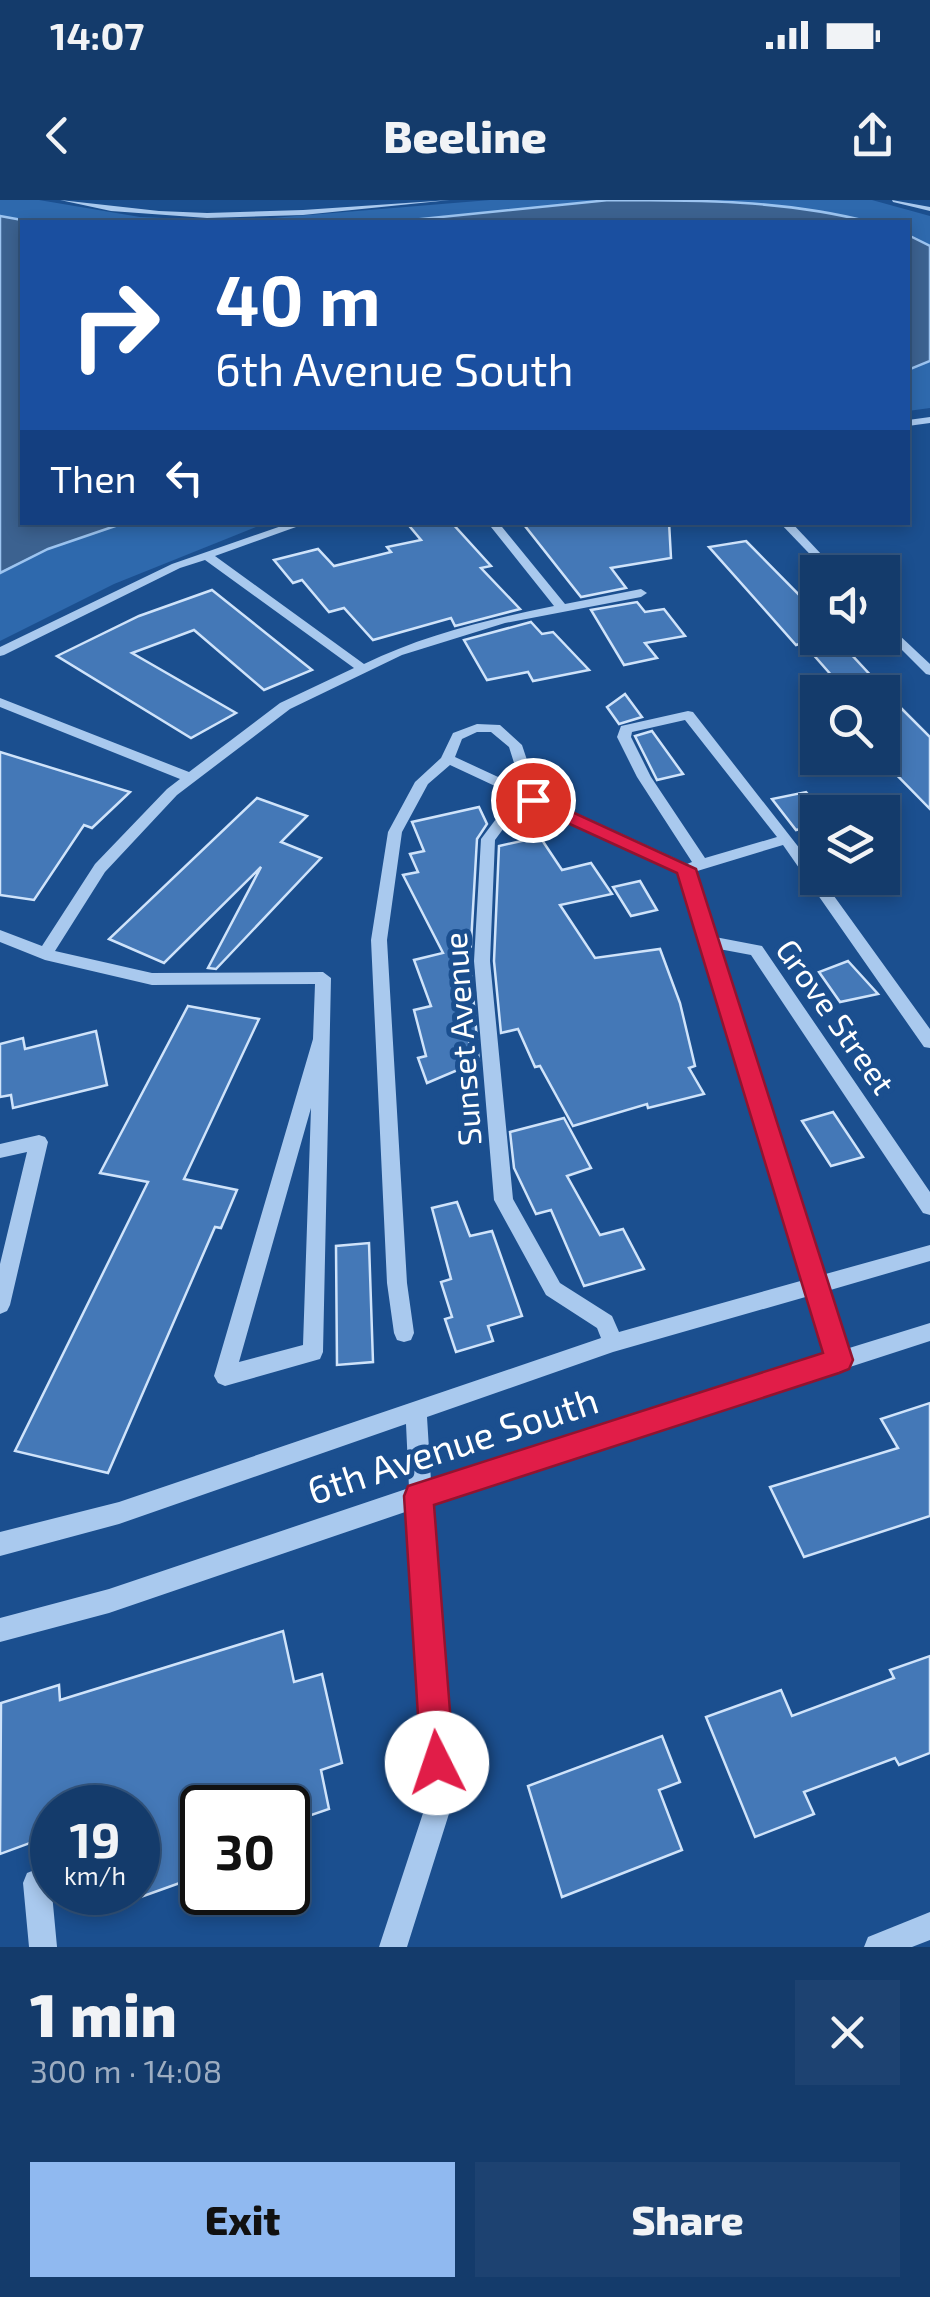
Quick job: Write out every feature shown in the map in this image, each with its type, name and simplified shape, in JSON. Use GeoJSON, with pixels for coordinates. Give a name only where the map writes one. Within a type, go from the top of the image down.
{"type":"FeatureCollection","features":[{"type":"Feature","properties":{"kind":"street"},"geometry":{"type":"LineString","coordinates":[[64,200],[174,214],[360,208],[446,200]]}},
{"type":"Feature","properties":{"kind":"street"},"geometry":{"type":"LineString","coordinates":[[166,200],[174,214]]}},
{"type":"Feature","properties":{"kind":"street"},"geometry":{"type":"LineString","coordinates":[[353,200],[360,208]]}},
{"type":"Feature","properties":{"kind":"street"},"geometry":{"type":"LineString","coordinates":[[896,200],[930,210]]}},
{"type":"Feature","properties":{"kind":"street"},"geometry":{"type":"LineString","coordinates":[[186,214],[204,202]]}},
{"type":"Feature","properties":{"kind":"street"},"geometry":{"type":"LineString","coordinates":[[0,652],[120,590],[206,555],[296,525]]}},
{"type":"Feature","properties":{"kind":"street"},"geometry":{"type":"LineString","coordinates":[[494,525],[562,608]]}},
{"type":"Feature","properties":{"kind":"street"},"geometry":{"type":"LineString","coordinates":[[787,525],[816,555]]}},
{"type":"Feature","properties":{"kind":"street"},"geometry":{"type":"LineString","coordinates":[[206,555],[363,669]]}},
{"type":"Feature","properties":{"kind":"street"},"geometry":{"type":"LineString","coordinates":[[45,954],[100,868],[190,778],[285,706],[398,652],[503,620],[641,593]]}},
{"type":"Feature","properties":{"kind":"street"},"geometry":{"type":"LineString","coordinates":[[900,640],[930,670]]}},
{"type":"Feature","properties":{"kind":"street"},"geometry":{"type":"LineString","coordinates":[[0,702],[190,778]]}},
{"type":"Feature","properties":{"kind":"street"},"geometry":{"type":"LineString","coordinates":[[839,1360],[705,941],[693,866],[623,732],[688,715],[786,839],[930,1042]]}},
{"type":"Feature","properties":{"kind":"street"},"geometry":{"type":"LineString","coordinates":[[404,1333],[397,1283],[379,940],[394,832],[422,782],[448,760],[450,741],[459,733],[495,728],[514,745],[533,800]]}},
{"type":"Feature","properties":{"kind":"street"},"geometry":{"type":"LineString","coordinates":[[448,760],[693,866],[786,839]]}},
{"type":"Feature","properties":{"kind":"street","name":"Sunset Avenue"},"geometry":{"type":"LineString","coordinates":[[533,800],[504,818],[488,839],[482,961],[504,1200],[553,1289],[605,1322],[614,1344]]}},
{"type":"Feature","properties":{"kind":"street"},"geometry":{"type":"LineString","coordinates":[[0,936],[45,954],[152,979],[323,978],[322,1037],[313,1352],[225,1376],[322,1037]]}},
{"type":"Feature","properties":{"kind":"street","name":"Grove Street"},"geometry":{"type":"LineString","coordinates":[[705,941],[756,950],[930,1207]]}},
{"type":"Feature","properties":{"kind":"street"},"geometry":{"type":"LineString","coordinates":[[0,1151],[39,1142],[0,1305]]}},
{"type":"Feature","properties":{"kind":"street","name":"6th Avenue South"},"geometry":{"type":"LineString","coordinates":[[0,1544],[119,1513],[614,1344],[930,1252]]}},
{"type":"Feature","properties":{"kind":"street","name":"6th Avenue South"},"geometry":{"type":"LineString","coordinates":[[0,1630],[109,1600],[930,1332]]}},
{"type":"Feature","properties":{"kind":"street"},"geometry":{"type":"LineString","coordinates":[[394,1947],[440,1801],[418,1496],[416,1412]]}},
{"type":"Feature","properties":{"kind":"street"},"geometry":{"type":"LineString","coordinates":[[40,1915],[43,1947]]}},
{"type":"Feature","properties":{"kind":"street"},"geometry":{"type":"LineString","coordinates":[[878,1947],[930,1926]]}},
{"type":"Feature","properties":{"kind":"shaded area"},"geometry":{"type":"Polygon","coordinates":[[[0,200],[39,200],[140,217],[211,220],[20,220],[20,525],[261,525],[114,584],[0,641],[0,200]]]}},
{"type":"Feature","properties":{"kind":"shaded area"},"geometry":{"type":"Polygon","coordinates":[[[490,200],[872,200],[930,216],[930,408],[910,411],[910,220],[247,220],[490,200]]]}},
{"type":"Feature","properties":{"kind":"shaded area"},"geometry":{"type":"Polygon","coordinates":[[[609,200],[773,205],[860,220],[412,220],[609,200]]]}},
{"type":"Feature","properties":{"kind":"shaded area"},"geometry":{"type":"Polygon","coordinates":[[[0,216],[22,220],[20,525],[118,525],[48,549],[0,573],[0,216]]]}},
{"type":"Feature","properties":{"kind":"shaded area"},"geometry":{"type":"Polygon","coordinates":[[[910,236],[930,246],[930,361],[910,369],[910,236]]]}},
{"type":"Feature","properties":{"kind":"building"},"geometry":{"type":"Polygon","coordinates":[[[408,525],[454,525],[491,566],[481,568],[520,609],[455,626],[451,618],[373,640],[344,608],[329,612],[302,580],[293,583],[274,560],[318,549],[334,566],[391,552],[387,547],[421,540],[408,525]]]}},
{"type":"Feature","properties":{"kind":"building"},"geometry":{"type":"Polygon","coordinates":[[[669,525],[671,558],[611,568],[626,588],[581,597],[525,526],[669,525]]]}},
{"type":"Feature","properties":{"kind":"building"},"geometry":{"type":"Polygon","coordinates":[[[746,541],[800,596],[800,644],[796,645],[709,547],[746,541]]]}},
{"type":"Feature","properties":{"kind":"building"},"geometry":{"type":"Polygon","coordinates":[[[212,590],[312,670],[264,690],[194,630],[132,653],[236,713],[191,738],[57,656],[139,616],[212,590]]]}},
{"type":"Feature","properties":{"kind":"building"},"geometry":{"type":"Polygon","coordinates":[[[637,602],[645,612],[664,609],[685,636],[645,643],[657,658],[624,665],[591,610],[637,602]]]}},
{"type":"Feature","properties":{"kind":"building"},"geometry":{"type":"Polygon","coordinates":[[[531,622],[542,634],[553,632],[589,670],[533,681],[528,672],[487,680],[464,640],[531,622]]]}},
{"type":"Feature","properties":{"kind":"building"},"geometry":{"type":"Polygon","coordinates":[[[814,655],[852,655],[870,675],[831,675],[814,655]]]}},
{"type":"Feature","properties":{"kind":"building"},"geometry":{"type":"Polygon","coordinates":[[[625,694],[642,717],[619,724],[607,707],[625,694]]]}},
{"type":"Feature","properties":{"kind":"building"},"geometry":{"type":"Polygon","coordinates":[[[900,707],[930,737],[930,809],[897,775],[900,775],[900,707]]]}},
{"type":"Feature","properties":{"kind":"building"},"geometry":{"type":"Polygon","coordinates":[[[652,731],[683,774],[657,780],[635,736],[652,731]]]}},
{"type":"Feature","properties":{"kind":"building"},"geometry":{"type":"Polygon","coordinates":[[[0,752],[130,792],[92,828],[84,825],[34,900],[0,895],[0,752]]]}},
{"type":"Feature","properties":{"kind":"building"},"geometry":{"type":"Polygon","coordinates":[[[806,792],[809,795],[800,795],[800,829],[796,830],[772,799],[806,792]]]}},
{"type":"Feature","properties":{"kind":"building"},"geometry":{"type":"Polygon","coordinates":[[[257,798],[307,816],[281,842],[321,858],[216,969],[208,968],[261,867],[164,963],[109,939],[257,798]]]}},
{"type":"Feature","properties":{"kind":"building"},"geometry":{"type":"Polygon","coordinates":[[[479,807],[487,824],[477,839],[470,961],[477,1039],[469,1041],[471,1046],[477,1045],[479,1061],[427,1083],[418,1058],[426,1056],[414,1010],[431,1006],[414,960],[443,953],[403,875],[418,872],[410,854],[424,851],[412,822],[479,807]]]}},
{"type":"Feature","properties":{"kind":"building"},"geometry":{"type":"Polygon","coordinates":[[[540,837],[562,870],[591,863],[612,894],[560,905],[595,958],[660,949],[680,1003],[695,1066],[689,1068],[704,1094],[648,1108],[647,1104],[573,1126],[540,1066],[535,1067],[518,1029],[501,1033],[494,961],[499,846],[540,837]]]}},
{"type":"Feature","properties":{"kind":"building"},"geometry":{"type":"Polygon","coordinates":[[[640,881],[657,910],[631,916],[613,887],[640,881]]]}},
{"type":"Feature","properties":{"kind":"building"},"geometry":{"type":"Polygon","coordinates":[[[848,961],[878,994],[840,1002],[819,972],[848,961]]]}},
{"type":"Feature","properties":{"kind":"building"},"geometry":{"type":"Polygon","coordinates":[[[188,1006],[259,1019],[184,1179],[237,1190],[221,1228],[215,1227],[108,1473],[15,1451],[148,1182],[100,1173],[188,1006]]]}},
{"type":"Feature","properties":{"kind":"building"},"geometry":{"type":"Polygon","coordinates":[[[96,1031],[107,1085],[13,1108],[11,1095],[0,1097],[0,1044],[23,1038],[25,1049],[96,1031]]]}},
{"type":"Feature","properties":{"kind":"building"},"geometry":{"type":"Polygon","coordinates":[[[833,1112],[863,1157],[831,1166],[802,1121],[833,1112]]]}},
{"type":"Feature","properties":{"kind":"building"},"geometry":{"type":"Polygon","coordinates":[[[564,1118],[591,1168],[567,1176],[600,1235],[623,1229],[644,1269],[584,1286],[551,1210],[536,1214],[514,1168],[510,1132],[564,1118]]]}},
{"type":"Feature","properties":{"kind":"building"},"geometry":{"type":"Polygon","coordinates":[[[457,1202],[470,1236],[492,1231],[522,1316],[488,1326],[493,1341],[456,1352],[445,1319],[452,1317],[441,1282],[451,1279],[432,1208],[457,1202]]]}},
{"type":"Feature","properties":{"kind":"building"},"geometry":{"type":"Polygon","coordinates":[[[369,1243],[373,1362],[337,1365],[336,1246],[369,1243]]]}},
{"type":"Feature","properties":{"kind":"building"},"geometry":{"type":"Polygon","coordinates":[[[930,1403],[930,1516],[804,1557],[770,1487],[898,1448],[881,1419],[930,1403]]]}},
{"type":"Feature","properties":{"kind":"building"},"geometry":{"type":"Polygon","coordinates":[[[283,1631],[294,1682],[322,1674],[342,1763],[321,1770],[329,1809],[310,1815],[310,1785],[180,1785],[180,1883],[160,1890],[160,1785],[30,1785],[30,1843],[0,1854],[1,1703],[59,1685],[60,1700],[283,1631]]]}},
{"type":"Feature","properties":{"kind":"building"},"geometry":{"type":"Polygon","coordinates":[[[930,1656],[930,1753],[899,1765],[895,1758],[804,1792],[814,1814],[755,1837],[706,1717],[781,1690],[792,1716],[894,1678],[890,1670],[930,1656]]]}},
{"type":"Feature","properties":{"kind":"building"},"geometry":{"type":"Polygon","coordinates":[[[662,1736],[680,1782],[659,1790],[682,1850],[562,1897],[528,1786],[662,1736]]]}},
{"type":"Feature","properties":{"kind":"route"},"geometry":{"type":"LineString","coordinates":[[437,1763],[418,1496],[839,1360],[705,941],[686,869],[533,800]]}}]}
